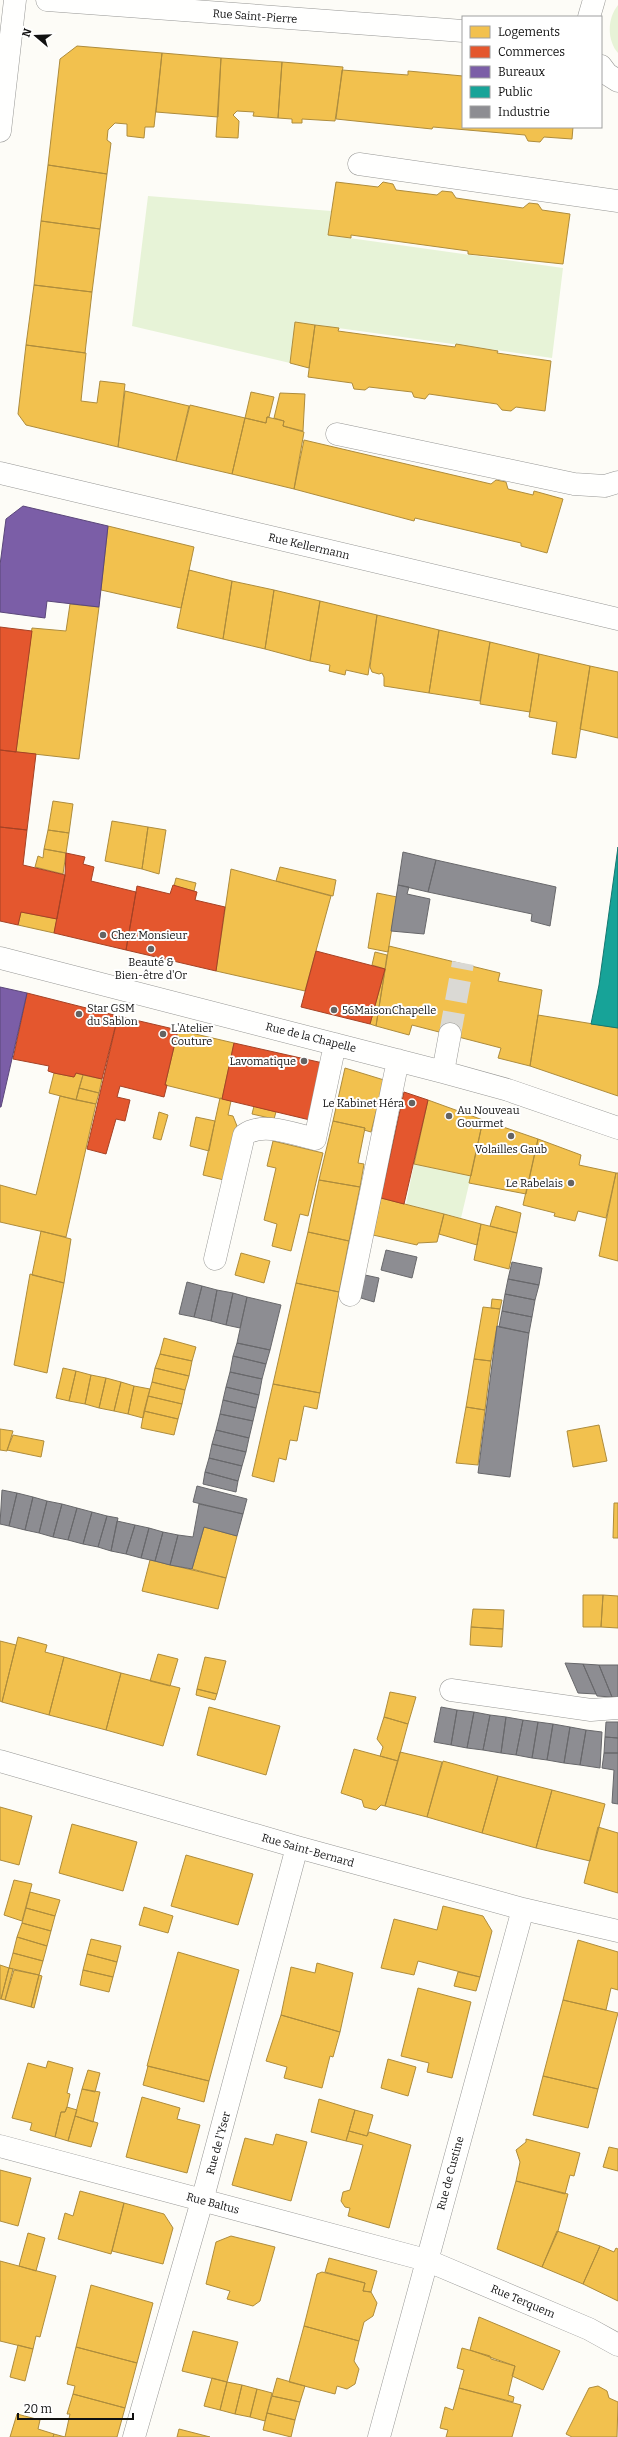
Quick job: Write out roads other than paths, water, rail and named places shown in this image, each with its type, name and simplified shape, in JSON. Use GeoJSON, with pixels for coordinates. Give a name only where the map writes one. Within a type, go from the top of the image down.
{"type":"FeatureCollection","features":[{"type":"Feature","properties":{"kind":"street"},"geometry":{"type":"LineString","coordinates":[[0,131],[15,0]]}},
{"type":"Feature","properties":{"kind":"street","name":"Rue Saint-Pierre"},"geometry":{"type":"LineString","coordinates":[[47,0],[106,2],[462,31]]}},
{"type":"Feature","properties":{"kind":"street"},"geometry":{"type":"LineString","coordinates":[[589,16],[594,0]]}},
{"type":"Feature","properties":{"kind":"street"},"geometry":{"type":"LineString","coordinates":[[602,67],[607,74],[618,81]]}},
{"type":"Feature","properties":{"kind":"street"},"geometry":{"type":"LineString","coordinates":[[359,164],[618,201]]}},
{"type":"Feature","properties":{"kind":"street"},"geometry":{"type":"LineString","coordinates":[[337,434],[574,484],[605,486],[618,482]]}},
{"type":"Feature","properties":{"kind":"street","name":"Rue Kellermann"},"geometry":{"type":"LineString","coordinates":[[0,473],[618,619]]}},
{"type":"Feature","properties":{"kind":"street","name":"Rue de la Chapelle"},"geometry":{"type":"LineString","coordinates":[[0,958],[443,1072],[508,1090],[618,1128]]}},
{"type":"Feature","properties":{"kind":"street"},"geometry":{"type":"LineString","coordinates":[[443,1072],[450,1034]]}},
{"type":"Feature","properties":{"kind":"street"},"geometry":{"type":"LineString","coordinates":[[214,1259],[244,1135],[252,1129],[264,1128],[315,1139],[335,1044]]}},
{"type":"Feature","properties":{"kind":"street"},"geometry":{"type":"LineString","coordinates":[[350,1295],[398,1060]]}},
{"type":"Feature","properties":{"kind":"street"},"geometry":{"type":"LineString","coordinates":[[451,1690],[591,1710],[604,1707],[618,1708]]}},
{"type":"Feature","properties":{"kind":"street","name":"Rue Saint-Bernard"},"geometry":{"type":"LineString","coordinates":[[0,1761],[297,1847],[523,1909],[618,1931]]}},
{"type":"Feature","properties":{"kind":"street","name":"Rue de l'Yser"},"geometry":{"type":"LineString","coordinates":[[134,2437],[191,2233],[202,2201],[297,1847]]}},
{"type":"Feature","properties":{"kind":"street","name":"Rue de Custine"},"geometry":{"type":"LineString","coordinates":[[379,2437],[426,2260],[523,1909]]}},
{"type":"Feature","properties":{"kind":"street","name":"Rue Baltus"},"geometry":{"type":"LineString","coordinates":[[0,2146],[426,2260]]}},
{"type":"Feature","properties":{"kind":"street","name":"Rue Terquem"},"geometry":{"type":"LineString","coordinates":[[426,2260],[589,2329],[618,2346]]}},
{"type":"Feature","properties":{"kind":"tunnel"},"geometry":{"type":"LineString","coordinates":[[450,1034],[463,963]]}},
{"type":"Feature","properties":{"kind":"place","name":"Chez Monsieur"},"geometry":{"type":"Point","coordinates":[103,935]}},
{"type":"Feature","properties":{"kind":"place","name":"Beauté & Bien-être d'Or"},"geometry":{"type":"Point","coordinates":[151,949]}},
{"type":"Feature","properties":{"kind":"place","name":"56MaisonChapelle"},"geometry":{"type":"Point","coordinates":[334,1010]}},
{"type":"Feature","properties":{"kind":"place","name":"Star GSM du Sablon"},"geometry":{"type":"Point","coordinates":[79,1014]}},
{"type":"Feature","properties":{"kind":"place","name":"L'Atelier Couture"},"geometry":{"type":"Point","coordinates":[163,1034]}},
{"type":"Feature","properties":{"kind":"place","name":"Lavomatique"},"geometry":{"type":"Point","coordinates":[304,1061]}},
{"type":"Feature","properties":{"kind":"place","name":"Le Kabinet Héra"},"geometry":{"type":"Point","coordinates":[412,1103]}},
{"type":"Feature","properties":{"kind":"place","name":"Au Nouveau Gourmet"},"geometry":{"type":"Point","coordinates":[449,1116]}},
{"type":"Feature","properties":{"kind":"place","name":"Volailles Gaub"},"geometry":{"type":"Point","coordinates":[511,1136]}},
{"type":"Feature","properties":{"kind":"place","name":"Le Rabelais"},"geometry":{"type":"Point","coordinates":[571,1183]}}]}
